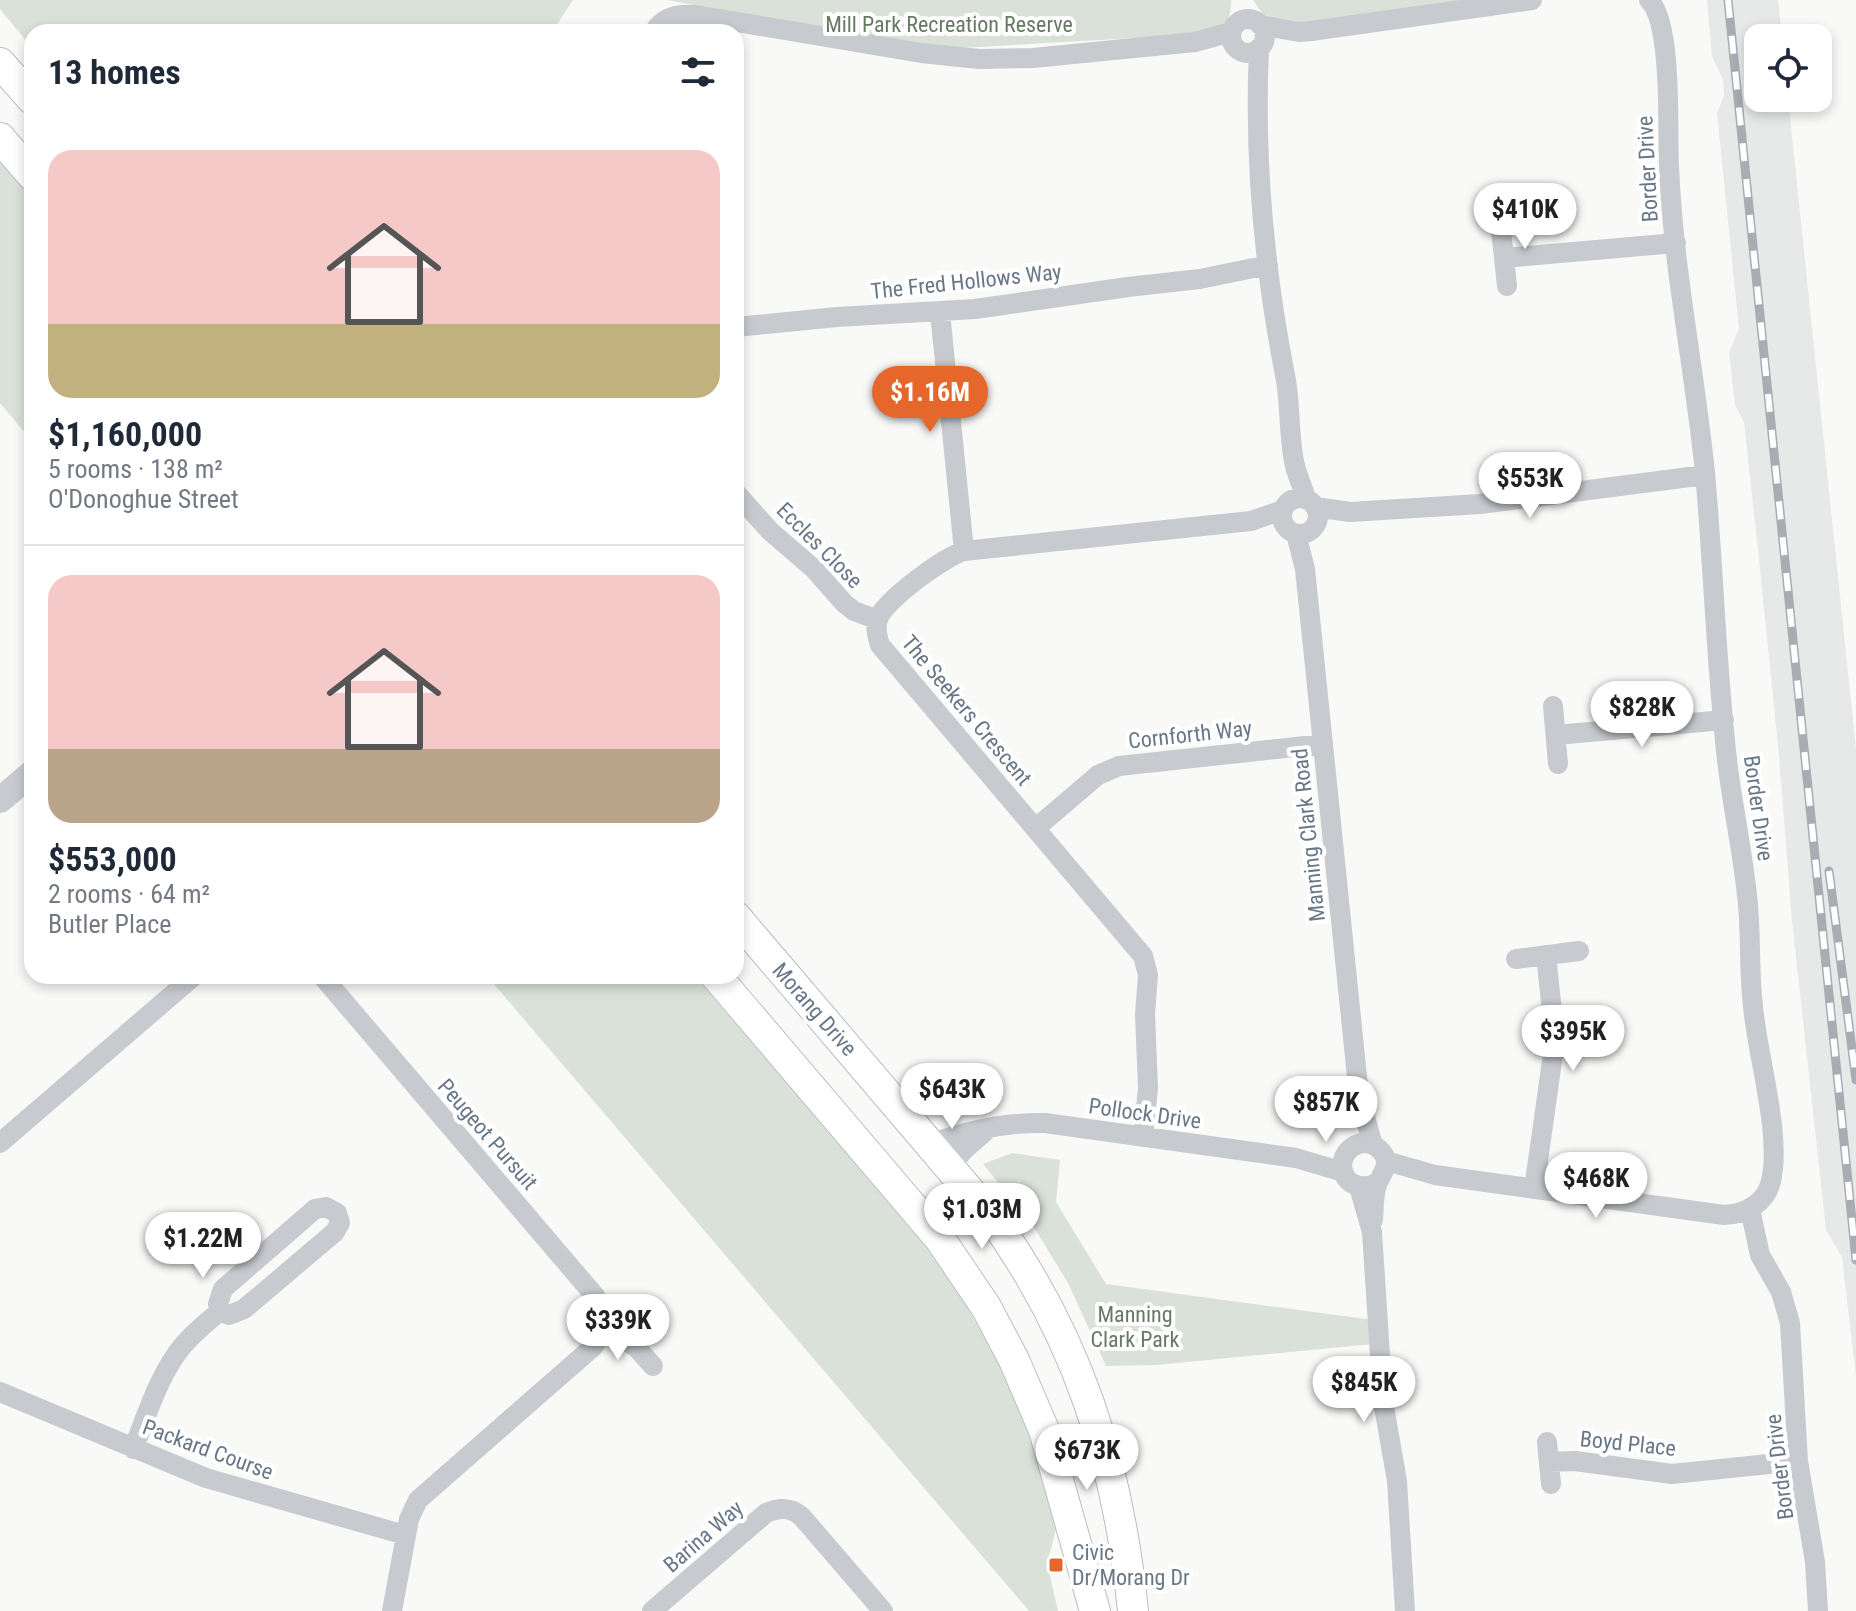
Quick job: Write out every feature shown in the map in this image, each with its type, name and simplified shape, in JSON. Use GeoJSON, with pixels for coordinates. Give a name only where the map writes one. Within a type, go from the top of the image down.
{"type":"FeatureCollection","features":[{"type":"Feature","properties":{"kind":"main road"},"geometry":{"type":"LineString","coordinates":[[0,63],[24,90]]}},
{"type":"Feature","properties":{"kind":"main road"},"geometry":{"type":"LineString","coordinates":[[0,138],[24,166]]}},
{"type":"Feature","properties":{"kind":"main road","name":"Morang Drive"},"geometry":{"type":"LineString","coordinates":[[744,926],[950,1167],[1014,1248],[1047,1303],[1076,1365],[1106,1456],[1127,1546],[1133,1611]]}},
{"type":"Feature","properties":{"kind":"main road"},"geometry":{"type":"LineString","coordinates":[[723,984],[940,1239],[986,1307],[1014,1360],[1044,1430],[1095,1611]]}},
{"type":"Feature","properties":{"kind":"street","name":"Manning Clark Road"},"geometry":{"type":"LineString","coordinates":[[1238,0],[1257,90],[1263,222],[1295,465],[1372,1232],[1383,1401],[1397,1481],[1405,1611]]}},
{"type":"Feature","properties":{"kind":"street","name":"Manning Clark Road"},"geometry":{"type":"LineString","coordinates":[[1248,0],[1248,37]]}},
{"type":"Feature","properties":{"kind":"street"},"geometry":{"type":"LineString","coordinates":[[661,24],[665,19],[683,14],[696,15],[921,53],[979,59],[1033,58],[1390,22],[1532,0]]}},
{"type":"Feature","properties":{"kind":"street","name":"Border Drive"},"geometry":{"type":"LineString","coordinates":[[1649,0],[1660,17],[1664,42],[1669,176],[1705,475],[1728,767],[1747,892],[1753,1006],[1772,1142],[1771,1183],[1763,1198],[1750,1209],[1760,1255],[1781,1292],[1790,1323],[1798,1461],[1815,1562],[1818,1611]]}},
{"type":"Feature","properties":{"kind":"street"},"geometry":{"type":"LineString","coordinates":[[1500,221],[1507,286]]}},
{"type":"Feature","properties":{"kind":"street"},"geometry":{"type":"LineString","coordinates":[[1504,258],[1676,243]]}},
{"type":"Feature","properties":{"kind":"street","name":"The Fred Hollows Way"},"geometry":{"type":"LineString","coordinates":[[744,326],[837,317],[940,312],[1269,273]]}},
{"type":"Feature","properties":{"kind":"street"},"geometry":{"type":"LineString","coordinates":[[940,312],[964,551]]}},
{"type":"Feature","properties":{"kind":"street","name":"The Seekers Crescent"},"geometry":{"type":"LineString","coordinates":[[1143,1137],[1148,1088],[1145,1032],[1147,966],[1132,941],[880,645],[876,629],[885,608],[937,563],[964,551],[1300,516],[1480,504],[1705,475]]}},
{"type":"Feature","properties":{"kind":"street","name":"Eccles Close"},"geometry":{"type":"LineString","coordinates":[[744,502],[770,531],[814,569],[844,603],[854,611],[878,620]]}},
{"type":"Feature","properties":{"kind":"street"},"geometry":{"type":"LineString","coordinates":[[1553,706],[1558,764]]}},
{"type":"Feature","properties":{"kind":"street"},"geometry":{"type":"LineString","coordinates":[[1556,735],[1724,720]]}},
{"type":"Feature","properties":{"kind":"street","name":"Cornforth Way"},"geometry":{"type":"LineString","coordinates":[[1036,828],[1098,775],[1119,766],[1323,744]]}},
{"type":"Feature","properties":{"kind":"street"},"geometry":{"type":"LineString","coordinates":[[0,800],[24,780]]}},
{"type":"Feature","properties":{"kind":"street"},"geometry":{"type":"LineString","coordinates":[[1516,959],[1579,951]]}},
{"type":"Feature","properties":{"kind":"street"},"geometry":{"type":"LineString","coordinates":[[1534,1189],[1555,1040],[1546,955]]}},
{"type":"Feature","properties":{"kind":"street"},"geometry":{"type":"LineString","coordinates":[[0,1143],[185,984]]}},
{"type":"Feature","properties":{"kind":"street","name":"Peugeot Pursuit"},"geometry":{"type":"LineString","coordinates":[[329,984],[595,1296],[604,1313],[604,1329]]}},
{"type":"Feature","properties":{"kind":"street","name":"Pollock Drive"},"geometry":{"type":"LineString","coordinates":[[930,1144],[954,1135],[1009,1124],[1045,1123],[1716,1214],[1733,1214],[1750,1209]]}},
{"type":"Feature","properties":{"kind":"street"},"geometry":{"type":"LineString","coordinates":[[950,1167],[988,1129]]}},
{"type":"Feature","properties":{"kind":"street"},"geometry":{"type":"LineString","coordinates":[[321,1206],[337,1213],[338,1228],[324,1242],[244,1309],[229,1315],[220,1311],[218,1304],[223,1289],[308,1215],[321,1206]]}},
{"type":"Feature","properties":{"kind":"street"},"geometry":{"type":"LineString","coordinates":[[133,1449],[157,1390],[175,1356],[191,1336],[220,1311]]}},
{"type":"Feature","properties":{"kind":"street"},"geometry":{"type":"LineString","coordinates":[[392,1611],[405,1535],[413,1508],[425,1491],[593,1347],[604,1329],[636,1347],[653,1366]]}},
{"type":"Feature","properties":{"kind":"street","name":"Packard Course"},"geometry":{"type":"LineString","coordinates":[[0,1392],[220,1482],[405,1535]]}},
{"type":"Feature","properties":{"kind":"street","name":"Boyd Place"},"geometry":{"type":"LineString","coordinates":[[1551,1484],[1548,1452],[1575,1461],[1683,1474],[1798,1461]]}},
{"type":"Feature","properties":{"kind":"street","name":"Barina Way"},"geometry":{"type":"LineString","coordinates":[[652,1611],[766,1513],[790,1509],[802,1517],[883,1611]]}},
{"type":"Feature","properties":{"kind":"shaded area"},"geometry":{"type":"Polygon","coordinates":[[[1707,0],[1778,0],[1781,24],[1744,24],[1744,112],[1789,112],[1856,749],[1856,1377],[1842,1257],[1826,1230],[1792,921],[1779,756],[1744,422],[1735,405],[1729,352],[1739,329],[1717,113],[1724,96],[1723,80],[1712,56],[1707,0]]]}},
{"type":"Feature","properties":{"kind":"green space"},"geometry":{"type":"Polygon","coordinates":[[[0,0],[573,0],[557,24],[24,24],[24,38],[0,9],[0,0]]]}},
{"type":"Feature","properties":{"kind":"green space","name":"Mill Park Recreation Reserve"},"geometry":{"type":"Polygon","coordinates":[[[667,0],[1231,1],[1230,14],[1225,22],[1206,34],[943,49],[667,0]]]}},
{"type":"Feature","properties":{"kind":"green space"},"geometry":{"type":"Polygon","coordinates":[[[1253,0],[1482,0],[1297,24],[1265,17],[1253,0]]]}},
{"type":"Feature","properties":{"kind":"green space"},"geometry":{"type":"Polygon","coordinates":[[[0,161],[24,189],[24,432],[0,403],[0,161]]]}},
{"type":"Feature","properties":{"kind":"green space"},"geometry":{"type":"Polygon","coordinates":[[[494,984],[702,984],[915,1232],[960,1294],[1003,1371],[1037,1453],[1057,1526],[1047,1563],[1058,1611],[1029,1611],[494,984]]]}},
{"type":"Feature","properties":{"kind":"green space","name":"Manning Clark Park"},"geometry":{"type":"Polygon","coordinates":[[[1012,1153],[1060,1160],[1056,1202],[1106,1284],[1373,1320],[1373,1344],[1156,1365],[1106,1366],[1068,1283],[1032,1224],[983,1164],[1012,1153]]]}},
{"type":"Feature","properties":{"kind":"railway"},"geometry":{"type":"LineString","coordinates":[[1728,0],[1856,1260]]}},
{"type":"Feature","properties":{"kind":"railway"},"geometry":{"type":"LineString","coordinates":[[1829,871],[1856,1080]]}},
{"type":"Feature","properties":{"kind":"place","name":"Civic Dr/Morang Dr"},"geometry":{"type":"Point","coordinates":[1056,1565]}}]}
